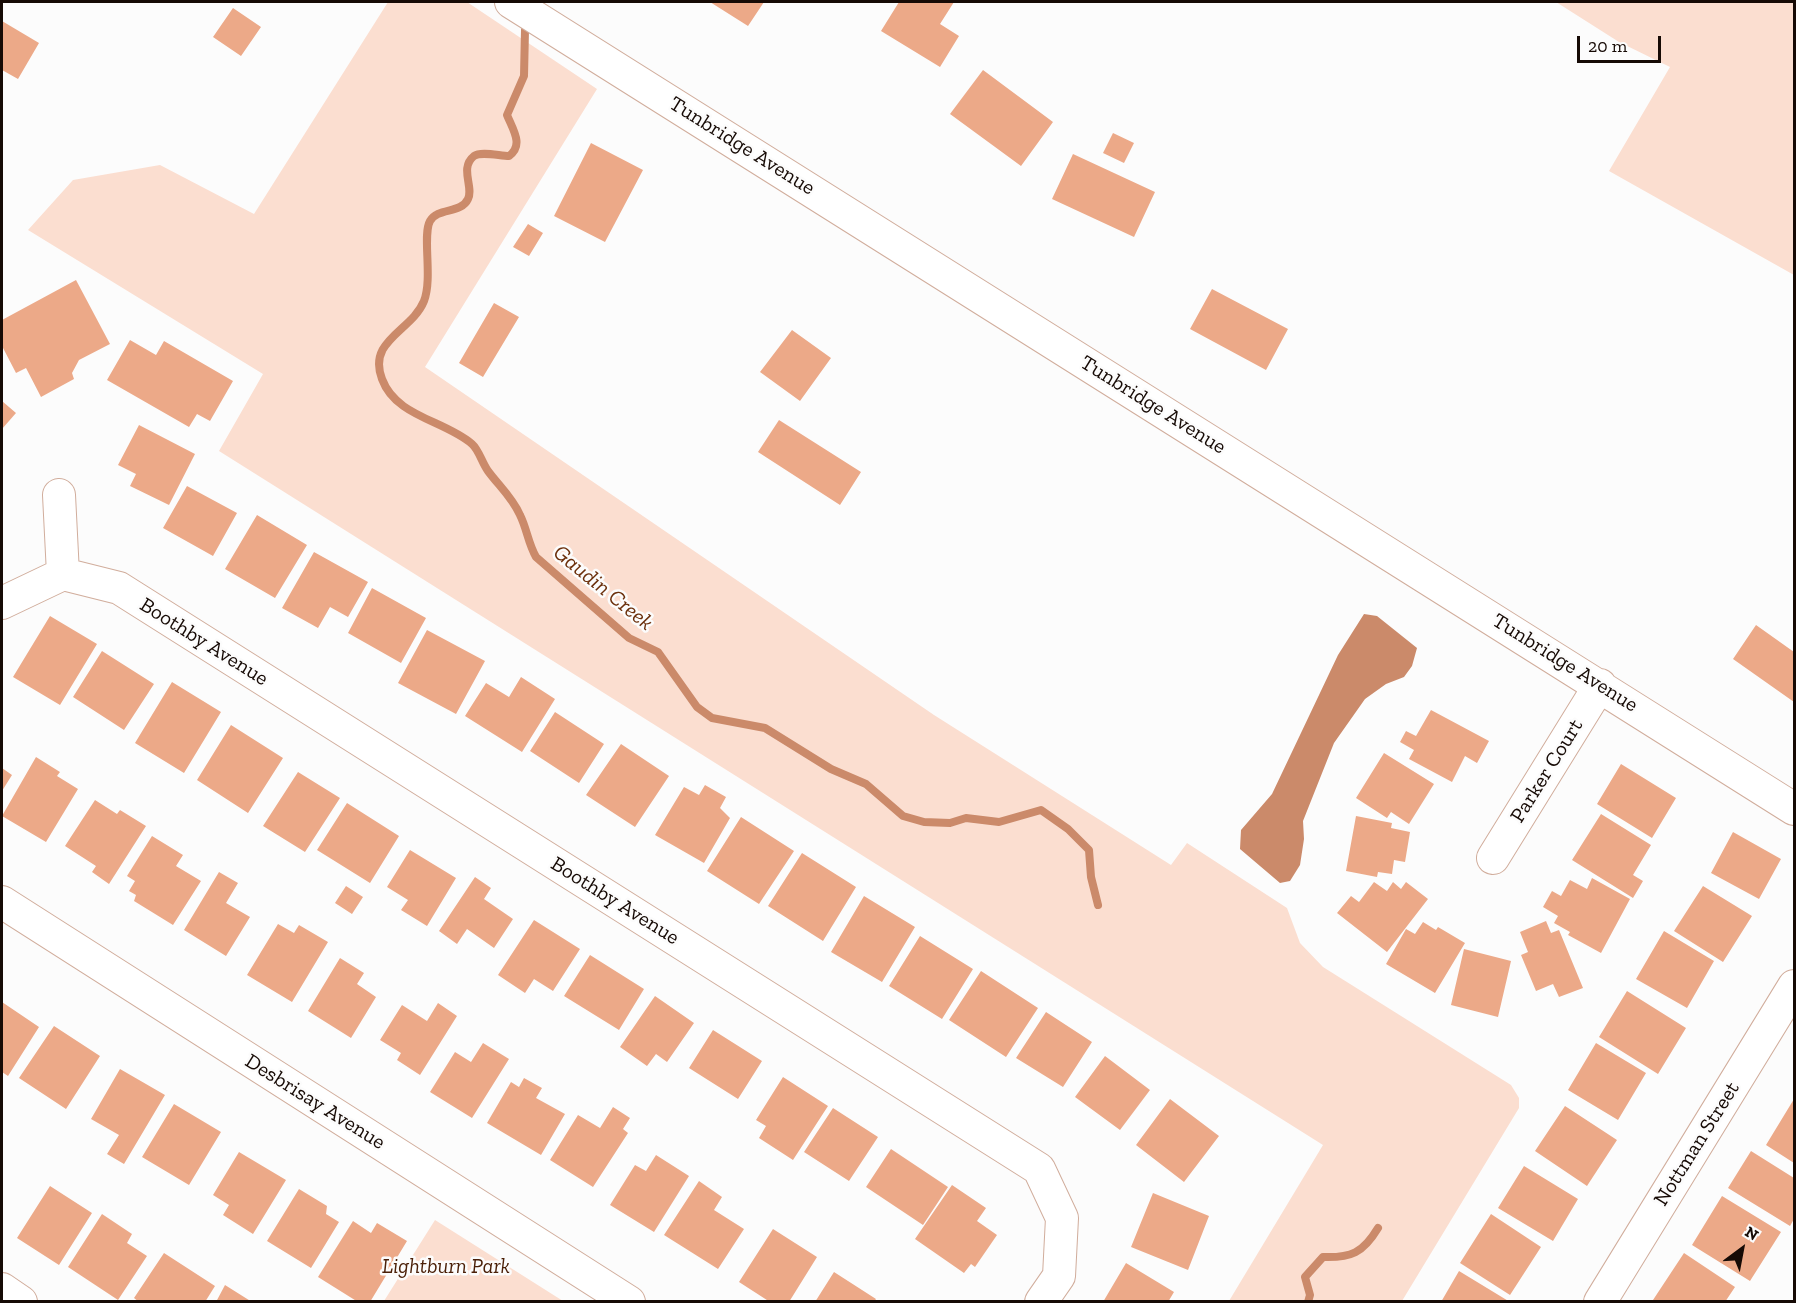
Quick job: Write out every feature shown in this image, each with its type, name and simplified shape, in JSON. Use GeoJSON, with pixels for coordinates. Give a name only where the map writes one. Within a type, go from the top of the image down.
{"type":"FeatureCollection","features":[{"type":"Feature","properties":{"kind":"street","name":"Tunbridge Avenue"},"geometry":{"type":"LineString","coordinates":[[511,2],[1794,809]]}},
{"type":"Feature","properties":{"kind":"street"},"geometry":{"type":"LineString","coordinates":[[2,603],[63,574],[58,495]]}},
{"type":"Feature","properties":{"kind":"street","name":"Boothby Avenue"},"geometry":{"type":"LineString","coordinates":[[63,574],[119,588],[1040,1169],[1062,1218],[1059,1276],[1041,1302]]}},
{"type":"Feature","properties":{"kind":"street","name":"Parker Court"},"geometry":{"type":"LineString","coordinates":[[1493,858],[1600,685]]}},
{"type":"Feature","properties":{"kind":"street","name":"Desbrisay Avenue"},"geometry":{"type":"LineString","coordinates":[[2,902],[629,1302]]}},
{"type":"Feature","properties":{"kind":"street","name":"Nottman Street"},"geometry":{"type":"LineString","coordinates":[[1600,1302],[1794,986]]}},
{"type":"Feature","properties":{"kind":"street"},"geometry":{"type":"LineString","coordinates":[[2,1289],[21,1302]]}},
{"type":"Feature","properties":{"kind":"green space"},"geometry":{"type":"Polygon","coordinates":[[[388,2],[467,2],[597,89],[425,367],[934,715],[1171,865],[1187,843],[1287,908],[1300,943],[1323,967],[1511,1085],[1519,1098],[1519,1108],[1402,1301],[1229,1301],[1323,1145],[219,451],[263,374],[28,230],[73,180],[160,165],[254,214],[388,2]]]}},
{"type":"Feature","properties":{"kind":"green space"},"geometry":{"type":"Polygon","coordinates":[[[1556,2],[1794,2],[1794,275],[1609,171],[1670,67],[1619,42],[1556,2]]]}},
{"type":"Feature","properties":{"kind":"green space","name":"Lightburn Park"},"geometry":{"type":"Polygon","coordinates":[[[435,1220],[563,1301],[384,1301],[435,1220]]]}},
{"type":"Feature","properties":{"kind":"shaded area"},"geometry":{"type":"Polygon","coordinates":[[[1364,614],[1377,616],[1417,648],[1412,666],[1404,677],[1386,684],[1365,699],[1334,743],[1303,821],[1304,839],[1300,865],[1290,881],[1280,883],[1240,849],[1241,830],[1272,794],[1338,655],[1364,614]]]}},
{"type":"Feature","properties":{"kind":"building"},"geometry":{"type":"Polygon","coordinates":[[[710,2],[764,2],[748,26],[710,2]]]}},
{"type":"Feature","properties":{"kind":"building"},"geometry":{"type":"Polygon","coordinates":[[[899,2],[954,2],[940,24],[959,36],[940,67],[881,31],[899,2]]]}},
{"type":"Feature","properties":{"kind":"building"},"geometry":{"type":"Polygon","coordinates":[[[233,8],[261,27],[241,56],[213,37],[233,8]]]}},
{"type":"Feature","properties":{"kind":"building"},"geometry":{"type":"Polygon","coordinates":[[[2,21],[39,43],[18,79],[2,70],[2,21]]]}},
{"type":"Feature","properties":{"kind":"building"},"geometry":{"type":"Polygon","coordinates":[[[983,70],[1053,122],[1021,166],[950,114],[983,70]]]}},
{"type":"Feature","properties":{"kind":"building"},"geometry":{"type":"Polygon","coordinates":[[[1113,133],[1134,143],[1124,163],[1103,153],[1113,133]]]}},
{"type":"Feature","properties":{"kind":"building"},"geometry":{"type":"Polygon","coordinates":[[[591,143],[643,170],[605,242],[554,216],[591,143]]]}},
{"type":"Feature","properties":{"kind":"building"},"geometry":{"type":"Polygon","coordinates":[[[1073,154],[1155,192],[1134,237],[1052,199],[1073,154]]]}},
{"type":"Feature","properties":{"kind":"building"},"geometry":{"type":"Polygon","coordinates":[[[528,224],[543,233],[529,256],[513,247],[528,224]]]}},
{"type":"Feature","properties":{"kind":"building"},"geometry":{"type":"Polygon","coordinates":[[[76,280],[110,344],[79,360],[72,373],[74,379],[41,397],[26,368],[16,373],[2,346],[2,320],[76,280]]]}},
{"type":"Feature","properties":{"kind":"building"},"geometry":{"type":"Polygon","coordinates":[[[1212,289],[1288,329],[1266,370],[1190,329],[1212,289]]]}},
{"type":"Feature","properties":{"kind":"building"},"geometry":{"type":"Polygon","coordinates":[[[494,303],[519,317],[483,377],[459,363],[494,303]]]}},
{"type":"Feature","properties":{"kind":"building"},"geometry":{"type":"Polygon","coordinates":[[[792,330],[831,358],[800,401],[760,372],[792,330]]]}},
{"type":"Feature","properties":{"kind":"building"},"geometry":{"type":"Polygon","coordinates":[[[130,340],[156,355],[164,341],[233,381],[210,421],[197,414],[189,427],[107,380],[130,340]]]}},
{"type":"Feature","properties":{"kind":"building"},"geometry":{"type":"Polygon","coordinates":[[[2,401],[16,413],[2,429],[2,401]]]}},
{"type":"Feature","properties":{"kind":"building"},"geometry":{"type":"Polygon","coordinates":[[[779,420],[861,472],[840,505],[758,452],[779,420]]]}},
{"type":"Feature","properties":{"kind":"building"},"geometry":{"type":"Polygon","coordinates":[[[139,425],[195,454],[169,505],[130,486],[136,474],[118,465],[139,425]]]}},
{"type":"Feature","properties":{"kind":"building"},"geometry":{"type":"Polygon","coordinates":[[[187,486],[237,513],[213,556],[163,528],[187,486]]]}},
{"type":"Feature","properties":{"kind":"building"},"geometry":{"type":"Polygon","coordinates":[[[257,515],[307,545],[275,598],[225,569],[257,515]]]}},
{"type":"Feature","properties":{"kind":"building"},"geometry":{"type":"Polygon","coordinates":[[[314,552],[368,582],[348,617],[330,607],[318,628],[282,608],[314,552]]]}},
{"type":"Feature","properties":{"kind":"building"},"geometry":{"type":"Polygon","coordinates":[[[372,588],[426,618],[401,663],[348,633],[372,588]]]}},
{"type":"Feature","properties":{"kind":"building"},"geometry":{"type":"Polygon","coordinates":[[[50,616],[97,644],[60,705],[13,677],[50,616]]]}},
{"type":"Feature","properties":{"kind":"building"},"geometry":{"type":"Polygon","coordinates":[[[1756,625],[1794,652],[1794,702],[1733,659],[1756,625]]]}},
{"type":"Feature","properties":{"kind":"building"},"geometry":{"type":"Polygon","coordinates":[[[427,630],[485,661],[456,714],[398,683],[427,630]]]}},
{"type":"Feature","properties":{"kind":"building"},"geometry":{"type":"Polygon","coordinates":[[[102,651],[154,684],[124,730],[73,697],[102,651]]]}},
{"type":"Feature","properties":{"kind":"building"},"geometry":{"type":"Polygon","coordinates":[[[521,677],[555,699],[522,752],[465,716],[486,683],[509,697],[521,677]]]}},
{"type":"Feature","properties":{"kind":"building"},"geometry":{"type":"Polygon","coordinates":[[[172,682],[221,712],[184,773],[135,743],[172,682]]]}},
{"type":"Feature","properties":{"kind":"building"},"geometry":{"type":"Polygon","coordinates":[[[1431,710],[1489,741],[1477,763],[1465,756],[1452,782],[1409,759],[1414,750],[1400,742],[1406,731],[1416,736],[1431,710]]]}},
{"type":"Feature","properties":{"kind":"building"},"geometry":{"type":"Polygon","coordinates":[[[555,712],[604,744],[579,783],[530,751],[555,712]]]}},
{"type":"Feature","properties":{"kind":"building"},"geometry":{"type":"Polygon","coordinates":[[[231,725],[283,758],[248,813],[197,780],[231,725]]]}},
{"type":"Feature","properties":{"kind":"building"},"geometry":{"type":"Polygon","coordinates":[[[621,744],[669,776],[635,827],[586,795],[621,744]]]}},
{"type":"Feature","properties":{"kind":"building"},"geometry":{"type":"Polygon","coordinates":[[[1384,753],[1434,784],[1409,824],[1391,812],[1387,818],[1356,798],[1384,753]]]}},
{"type":"Feature","properties":{"kind":"building"},"geometry":{"type":"Polygon","coordinates":[[[36,757],[60,772],[57,776],[78,789],[46,842],[2,816],[36,757]]]}},
{"type":"Feature","properties":{"kind":"building"},"geometry":{"type":"Polygon","coordinates":[[[1621,764],[1676,798],[1652,838],[1597,804],[1621,764]]]}},
{"type":"Feature","properties":{"kind":"building"},"geometry":{"type":"Polygon","coordinates":[[[2,768],[12,775],[2,791],[2,768]]]}},
{"type":"Feature","properties":{"kind":"building"},"geometry":{"type":"Polygon","coordinates":[[[298,772],[340,798],[305,852],[263,826],[298,772]]]}},
{"type":"Feature","properties":{"kind":"building"},"geometry":{"type":"Polygon","coordinates":[[[705,785],[726,797],[720,808],[730,818],[704,863],[655,835],[684,787],[699,795],[705,785]]]}},
{"type":"Feature","properties":{"kind":"building"},"geometry":{"type":"Polygon","coordinates":[[[95,800],[117,814],[120,810],[146,826],[109,884],[92,872],[96,866],[65,846],[95,800]]]}},
{"type":"Feature","properties":{"kind":"building"},"geometry":{"type":"Polygon","coordinates":[[[347,803],[399,836],[370,883],[317,850],[347,803]]]}},
{"type":"Feature","properties":{"kind":"building"},"geometry":{"type":"Polygon","coordinates":[[[1601,814],[1651,845],[1633,875],[1643,881],[1633,898],[1572,860],[1601,814]]]}},
{"type":"Feature","properties":{"kind":"building"},"geometry":{"type":"Polygon","coordinates":[[[1356,816],[1392,823],[1391,828],[1410,832],[1405,862],[1394,860],[1392,874],[1378,872],[1377,877],[1346,871],[1356,816]]]}},
{"type":"Feature","properties":{"kind":"building"},"geometry":{"type":"Polygon","coordinates":[[[741,817],[794,851],[759,904],[707,871],[741,817]]]}},
{"type":"Feature","properties":{"kind":"building"},"geometry":{"type":"Polygon","coordinates":[[[1733,832],[1781,859],[1759,899],[1711,873],[1733,832]]]}},
{"type":"Feature","properties":{"kind":"building"},"geometry":{"type":"Polygon","coordinates":[[[152,836],[183,855],[176,866],[201,881],[173,925],[134,901],[136,895],[129,891],[135,881],[127,876],[152,836]]]}},
{"type":"Feature","properties":{"kind":"building"},"geometry":{"type":"Polygon","coordinates":[[[410,850],[456,878],[427,926],[401,910],[408,900],[387,887],[410,850]]]}},
{"type":"Feature","properties":{"kind":"building"},"geometry":{"type":"Polygon","coordinates":[[[802,853],[856,887],[823,941],[768,906],[802,853]]]}},
{"type":"Feature","properties":{"kind":"building"},"geometry":{"type":"Polygon","coordinates":[[[219,872],[238,883],[226,903],[250,917],[226,956],[184,930],[219,872]]]}},
{"type":"Feature","properties":{"kind":"building"},"geometry":{"type":"Polygon","coordinates":[[[475,877],[491,888],[484,899],[513,919],[494,948],[467,929],[457,944],[439,931],[475,877]]]}},
{"type":"Feature","properties":{"kind":"building"},"geometry":{"type":"Polygon","coordinates":[[[1592,878],[1630,899],[1601,953],[1568,935],[1570,932],[1554,923],[1558,916],[1543,907],[1552,891],[1561,896],[1570,880],[1587,889],[1592,878]]]}},
{"type":"Feature","properties":{"kind":"building"},"geometry":{"type":"Polygon","coordinates":[[[1374,882],[1387,891],[1393,882],[1401,889],[1406,882],[1428,899],[1387,952],[1337,913],[1351,896],[1359,902],[1374,882]]]}},
{"type":"Feature","properties":{"kind":"building"},"geometry":{"type":"Polygon","coordinates":[[[346,886],[363,897],[352,914],[335,903],[346,886]]]}},
{"type":"Feature","properties":{"kind":"building"},"geometry":{"type":"Polygon","coordinates":[[[1703,886],[1752,916],[1723,962],[1674,931],[1703,886]]]}},
{"type":"Feature","properties":{"kind":"building"},"geometry":{"type":"Polygon","coordinates":[[[864,896],[915,927],[882,982],[831,952],[864,896]]]}},
{"type":"Feature","properties":{"kind":"building"},"geometry":{"type":"Polygon","coordinates":[[[534,920],[580,949],[553,991],[534,979],[525,993],[498,975],[534,920]]]}},
{"type":"Feature","properties":{"kind":"building"},"geometry":{"type":"Polygon","coordinates":[[[1546,921],[1551,933],[1559,930],[1583,988],[1559,997],[1553,984],[1536,991],[1521,955],[1528,952],[1520,932],[1546,921]]]}},
{"type":"Feature","properties":{"kind":"building"},"geometry":{"type":"Polygon","coordinates":[[[1423,922],[1436,930],[1438,927],[1465,943],[1435,993],[1386,964],[1406,929],[1415,934],[1423,922]]]}},
{"type":"Feature","properties":{"kind":"building"},"geometry":{"type":"Polygon","coordinates":[[[278,924],[294,933],[299,925],[328,942],[292,1002],[247,975],[278,924]]]}},
{"type":"Feature","properties":{"kind":"building"},"geometry":{"type":"Polygon","coordinates":[[[1664,931],[1714,961],[1687,1008],[1636,979],[1664,931]]]}},
{"type":"Feature","properties":{"kind":"building"},"geometry":{"type":"Polygon","coordinates":[[[920,936],[973,969],[942,1019],[889,986],[920,936]]]}},
{"type":"Feature","properties":{"kind":"building"},"geometry":{"type":"Polygon","coordinates":[[[1464,949],[1511,961],[1498,1017],[1451,1005],[1464,949]]]}},
{"type":"Feature","properties":{"kind":"building"},"geometry":{"type":"Polygon","coordinates":[[[590,955],[644,989],[619,1030],[564,996],[590,955]]]}},
{"type":"Feature","properties":{"kind":"building"},"geometry":{"type":"Polygon","coordinates":[[[340,958],[364,973],[357,984],[376,997],[351,1038],[308,1011],[340,958]]]}},
{"type":"Feature","properties":{"kind":"building"},"geometry":{"type":"Polygon","coordinates":[[[981,971],[1038,1008],[1006,1057],[949,1020],[981,971]]]}},
{"type":"Feature","properties":{"kind":"building"},"geometry":{"type":"Polygon","coordinates":[[[1627,991],[1686,1028],[1658,1074],[1599,1037],[1627,991]]]}},
{"type":"Feature","properties":{"kind":"building"},"geometry":{"type":"Polygon","coordinates":[[[655,996],[694,1023],[667,1062],[656,1054],[647,1066],[620,1047],[655,996]]]}},
{"type":"Feature","properties":{"kind":"building"},"geometry":{"type":"Polygon","coordinates":[[[2,1002],[39,1027],[8,1076],[2,1072],[2,1002]]]}},
{"type":"Feature","properties":{"kind":"building"},"geometry":{"type":"Polygon","coordinates":[[[438,1003],[457,1016],[420,1075],[397,1060],[401,1053],[380,1040],[402,1005],[427,1021],[438,1003]]]}},
{"type":"Feature","properties":{"kind":"building"},"geometry":{"type":"Polygon","coordinates":[[[1046,1012],[1092,1042],[1063,1087],[1016,1058],[1046,1012]]]}},
{"type":"Feature","properties":{"kind":"building"},"geometry":{"type":"Polygon","coordinates":[[[54,1026],[100,1056],[66,1109],[19,1078],[54,1026]]]}},
{"type":"Feature","properties":{"kind":"building"},"geometry":{"type":"Polygon","coordinates":[[[713,1030],[762,1061],[738,1099],[689,1068],[713,1030]]]}},
{"type":"Feature","properties":{"kind":"building"},"geometry":{"type":"Polygon","coordinates":[[[483,1043],[509,1059],[472,1118],[430,1092],[455,1052],[471,1062],[483,1043]]]}},
{"type":"Feature","properties":{"kind":"building"},"geometry":{"type":"Polygon","coordinates":[[[1596,1043],[1646,1073],[1618,1120],[1568,1090],[1596,1043]]]}},
{"type":"Feature","properties":{"kind":"building"},"geometry":{"type":"Polygon","coordinates":[[[1105,1056],[1150,1090],[1120,1130],[1075,1097],[1105,1056]]]}},
{"type":"Feature","properties":{"kind":"building"},"geometry":{"type":"Polygon","coordinates":[[[120,1069],[165,1095],[124,1164],[107,1154],[119,1135],[91,1119],[120,1069]]]}},
{"type":"Feature","properties":{"kind":"building"},"geometry":{"type":"Polygon","coordinates":[[[783,1077],[828,1106],[793,1160],[759,1138],[766,1126],[756,1120],[783,1077]]]}},
{"type":"Feature","properties":{"kind":"building"},"geometry":{"type":"Polygon","coordinates":[[[524,1078],[542,1088],[536,1098],[565,1114],[541,1155],[487,1123],[511,1082],[519,1087],[524,1078]]]}},
{"type":"Feature","properties":{"kind":"building"},"geometry":{"type":"Polygon","coordinates":[[[1170,1099],[1219,1136],[1184,1182],[1136,1145],[1170,1099]]]}},
{"type":"Feature","properties":{"kind":"building"},"geometry":{"type":"Polygon","coordinates":[[[1794,1099],[1794,1163],[1766,1145],[1794,1099]]]}},
{"type":"Feature","properties":{"kind":"building"},"geometry":{"type":"Polygon","coordinates":[[[174,1104],[221,1132],[189,1185],[142,1157],[174,1104]]]}},
{"type":"Feature","properties":{"kind":"building"},"geometry":{"type":"Polygon","coordinates":[[[1565,1106],[1617,1140],[1587,1186],[1535,1151],[1565,1106]]]}},
{"type":"Feature","properties":{"kind":"building"},"geometry":{"type":"Polygon","coordinates":[[[613,1107],[630,1118],[623,1129],[628,1133],[593,1187],[550,1160],[578,1115],[600,1128],[613,1107]]]}},
{"type":"Feature","properties":{"kind":"building"},"geometry":{"type":"Polygon","coordinates":[[[833,1108],[878,1137],[849,1181],[804,1152],[833,1108]]]}},
{"type":"Feature","properties":{"kind":"building"},"geometry":{"type":"Polygon","coordinates":[[[891,1149],[948,1187],[923,1225],[866,1187],[891,1149]]]}},
{"type":"Feature","properties":{"kind":"building"},"geometry":{"type":"Polygon","coordinates":[[[1751,1151],[1794,1178],[1794,1219],[1790,1226],[1728,1188],[1751,1151]]]}},
{"type":"Feature","properties":{"kind":"building"},"geometry":{"type":"Polygon","coordinates":[[[239,1152],[286,1180],[253,1234],[223,1215],[229,1205],[213,1195],[239,1152]]]}},
{"type":"Feature","properties":{"kind":"building"},"geometry":{"type":"Polygon","coordinates":[[[656,1155],[689,1176],[654,1232],[610,1205],[635,1165],[646,1171],[656,1155]]]}},
{"type":"Feature","properties":{"kind":"building"},"geometry":{"type":"Polygon","coordinates":[[[1524,1166],[1578,1199],[1553,1241],[1498,1208],[1524,1166]]]}},
{"type":"Feature","properties":{"kind":"building"},"geometry":{"type":"Polygon","coordinates":[[[699,1181],[722,1197],[714,1210],[744,1229],[718,1269],[664,1235],[699,1181]]]}},
{"type":"Feature","properties":{"kind":"building"},"geometry":{"type":"Polygon","coordinates":[[[952,1185],[986,1208],[977,1221],[997,1235],[975,1267],[971,1264],[964,1273],[915,1239],[952,1185]]]}},
{"type":"Feature","properties":{"kind":"building"},"geometry":{"type":"Polygon","coordinates":[[[50,1186],[92,1213],[59,1265],[17,1238],[50,1186]]]}},
{"type":"Feature","properties":{"kind":"building"},"geometry":{"type":"Polygon","coordinates":[[[299,1189],[327,1206],[326,1214],[339,1222],[311,1268],[267,1241],[299,1189]]]}},
{"type":"Feature","properties":{"kind":"building"},"geometry":{"type":"Polygon","coordinates":[[[1153,1193],[1209,1216],[1188,1270],[1131,1247],[1153,1193]]]}},
{"type":"Feature","properties":{"kind":"building"},"geometry":{"type":"Polygon","coordinates":[[[1722,1196],[1781,1232],[1750,1281],[1692,1245],[1722,1196]]]}},
{"type":"Feature","properties":{"kind":"building"},"geometry":{"type":"Polygon","coordinates":[[[102,1214],[132,1234],[127,1243],[147,1256],[118,1300],[68,1267],[102,1214]]]}},
{"type":"Feature","properties":{"kind":"building"},"geometry":{"type":"Polygon","coordinates":[[[1491,1214],[1541,1247],[1510,1295],[1460,1263],[1491,1214]]]}},
{"type":"Feature","properties":{"kind":"building"},"geometry":{"type":"Polygon","coordinates":[[[353,1221],[371,1233],[377,1223],[407,1241],[370,1302],[358,1302],[318,1277],[353,1221]]]}},
{"type":"Feature","properties":{"kind":"building"},"geometry":{"type":"Polygon","coordinates":[[[773,1229],[817,1257],[789,1302],[770,1302],[739,1282],[773,1229]]]}},
{"type":"Feature","properties":{"kind":"building"},"geometry":{"type":"Polygon","coordinates":[[[164,1253],[215,1286],[205,1302],[139,1302],[134,1298],[164,1253]]]}},
{"type":"Feature","properties":{"kind":"building"},"geometry":{"type":"Polygon","coordinates":[[[1684,1253],[1735,1287],[1725,1302],[1653,1300],[1684,1253]]]}},
{"type":"Feature","properties":{"kind":"building"},"geometry":{"type":"Polygon","coordinates":[[[1126,1263],[1174,1292],[1168,1302],[1103,1302],[1126,1263]]]}},
{"type":"Feature","properties":{"kind":"building"},"geometry":{"type":"Polygon","coordinates":[[[1459,1271],[1510,1302],[1441,1302],[1459,1271]]]}},
{"type":"Feature","properties":{"kind":"building"},"geometry":{"type":"Polygon","coordinates":[[[834,1272],[876,1299],[874,1302],[815,1302],[834,1272]]]}},
{"type":"Feature","properties":{"kind":"building"},"geometry":{"type":"Polygon","coordinates":[[[225,1285],[252,1302],[216,1302],[225,1285]]]}},
{"type":"Feature","properties":{"kind":"waterway","name":"Gaudin Creek"},"geometry":{"type":"LineString","coordinates":[[525,30],[524,76],[507,115],[516,137],[516,147],[509,156],[486,154],[474,156],[468,166],[469,194],[465,204],[438,214],[430,221],[427,236],[428,281],[424,301],[418,311],[386,345],[381,355],[379,366],[382,379],[389,392],[409,410],[461,436],[472,444],[488,471],[517,509],[536,557],[629,638],[658,652],[697,707],[712,718],[765,728],[831,769],[866,784],[903,816],[924,822],[950,823],[966,818],[999,822],[1041,810],[1068,829],[1089,850],[1091,877],[1098,905]]}},
{"type":"Feature","properties":{"kind":"waterway","name":"Gaudin Creek"},"geometry":{"type":"LineString","coordinates":[[1308,1302],[1310,1295],[1305,1277],[1323,1257],[1349,1255],[1355,1252],[1367,1243],[1378,1228]]}}]}
